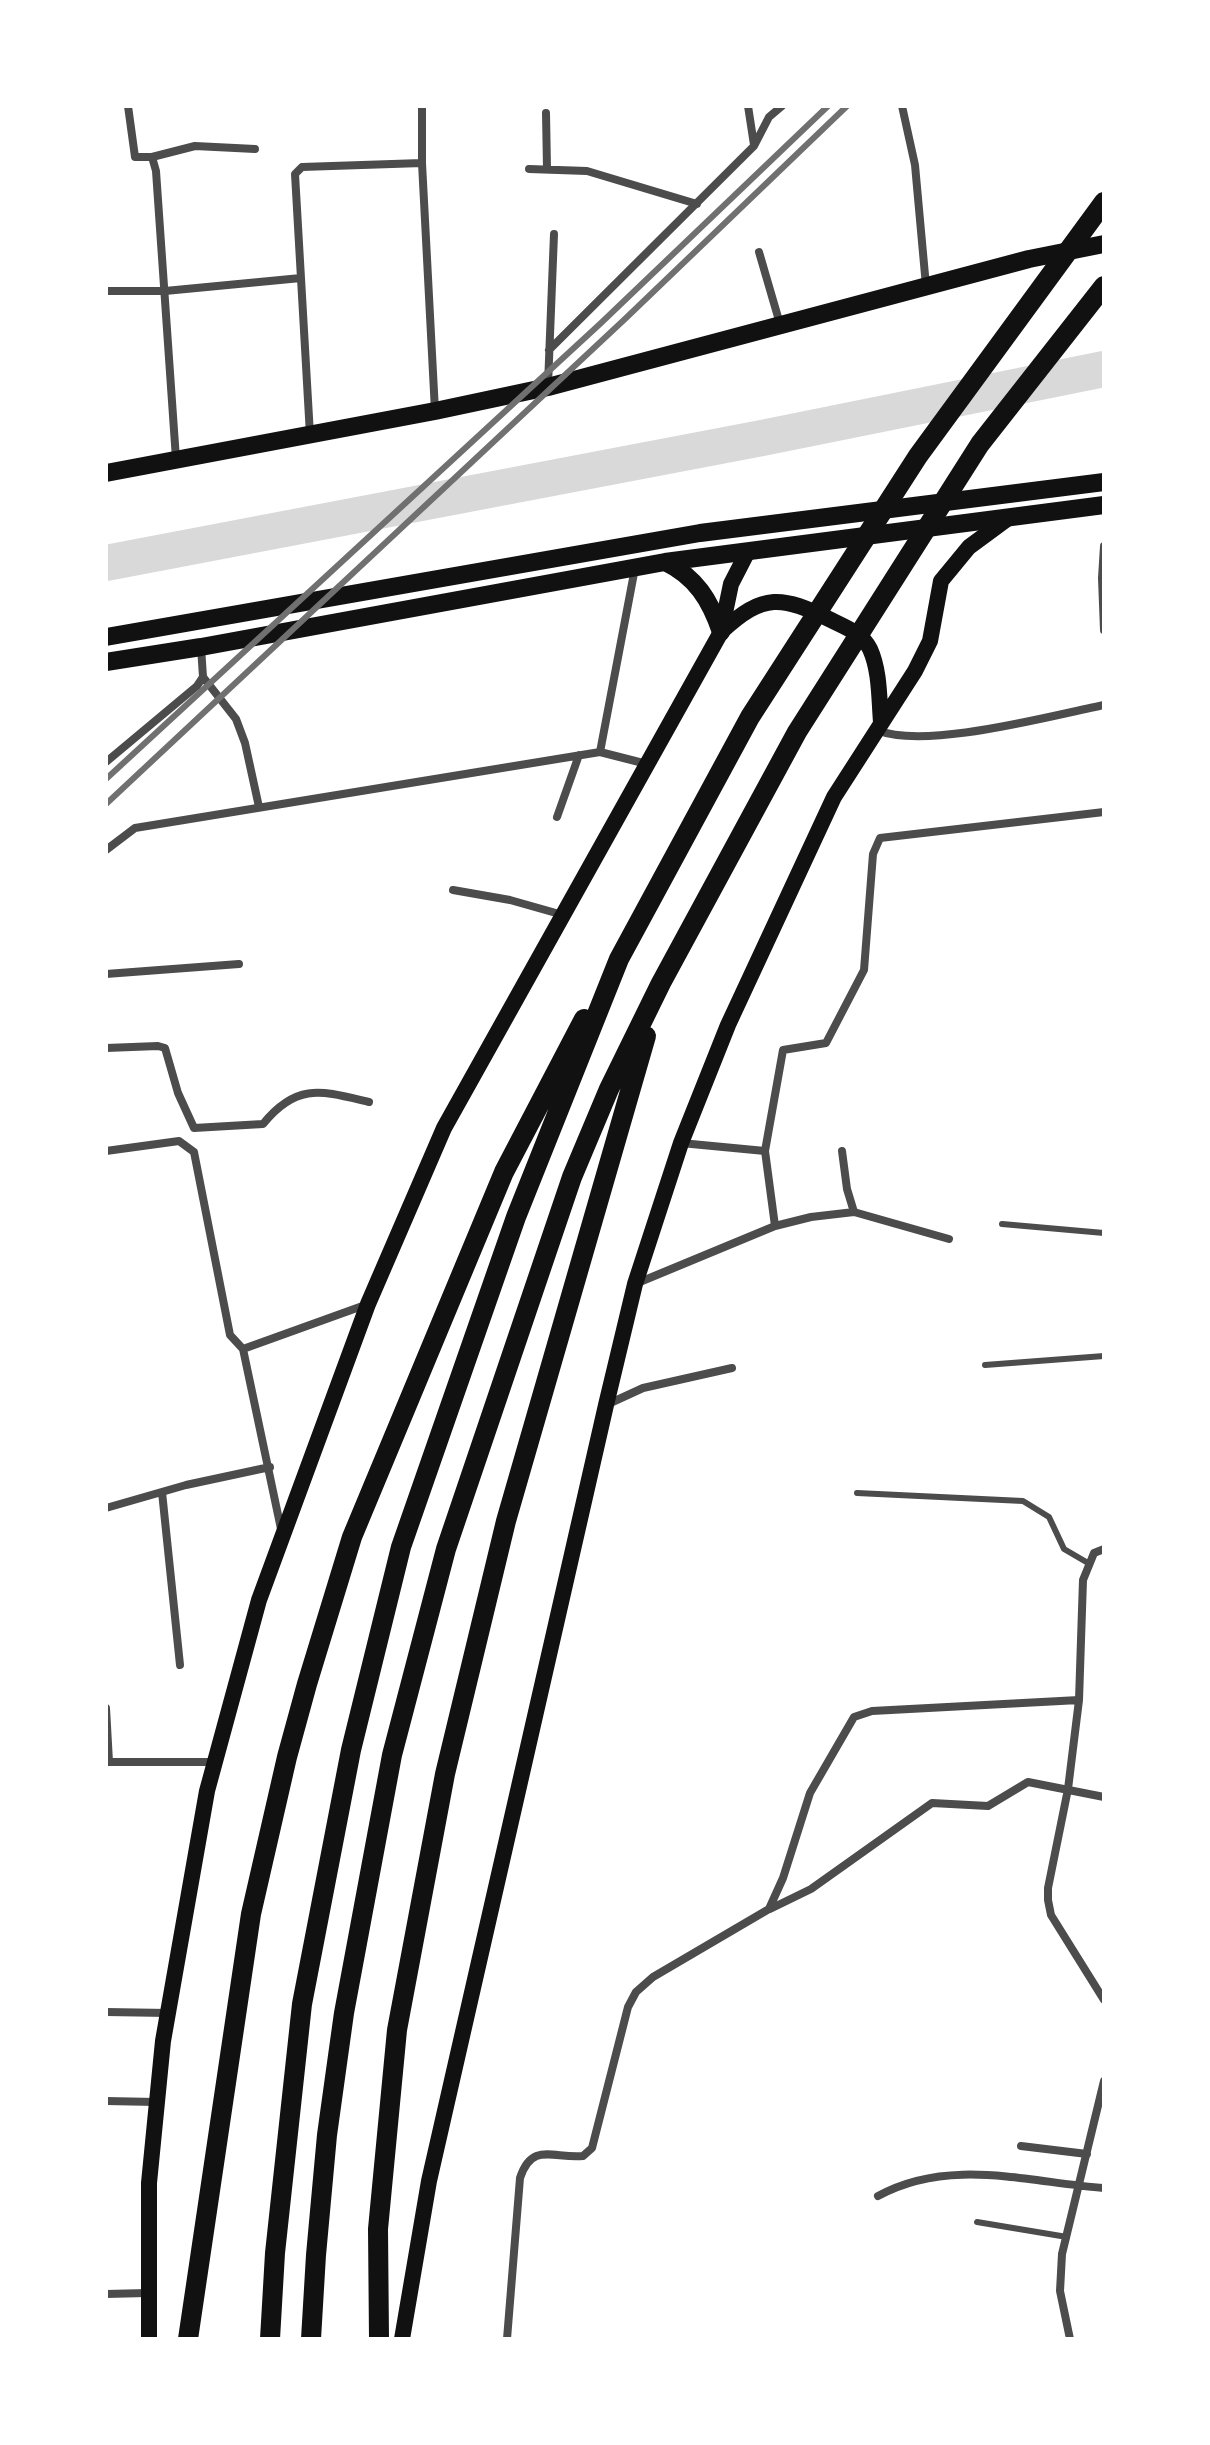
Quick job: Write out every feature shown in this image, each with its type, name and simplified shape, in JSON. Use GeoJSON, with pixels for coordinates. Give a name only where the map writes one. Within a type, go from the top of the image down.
{"type":"FeatureCollection","features":[{"type":"Feature","properties":{"kind":"highway"},"geometry":{"type":"LineString","coordinates":[[188,2339],[251,1914],[287,1757],[348,1551],[504,1172],[579,1026],[619,959],[750,717],[918,456],[1104,202]]}},
{"type":"Feature","properties":{"kind":"highway"},"geometry":{"type":"LineString","coordinates":[[311,2339],[327,2135],[344,2013],[392,1755],[430,1605],[562,1205],[609,1089],[661,983],[797,732],[980,444],[1104,286]]}},
{"type":"Feature","properties":{"kind":"highway"},"geometry":{"type":"LineString","coordinates":[[270,2339],[282,2177],[302,2004],[351,1750],[390,1586],[516,1217],[619,959]]}},
{"type":"Feature","properties":{"kind":"highway"},"geometry":{"type":"LineString","coordinates":[[379,2339],[378,2229],[397,2030],[445,1774],[506,1521],[661,983]]}},
{"type":"Feature","properties":{"kind":"main road"},"geometry":{"type":"LineString","coordinates":[[106,473],[548,387],[1029,259],[1104,244]]}},
{"type":"Feature","properties":{"kind":"main road"},"geometry":{"type":"LineString","coordinates":[[106,637],[670,538],[1104,482]]}},
{"type":"Feature","properties":{"kind":"main road"},"geometry":{"type":"LineString","coordinates":[[106,662],[665,562],[1104,505]]}},
{"type":"Feature","properties":{"kind":"main road"},"geometry":{"type":"LineString","coordinates":[[402,2339],[429,2181],[606,1405],[635,1284],[681,1143],[728,1025],[834,797],[883,729],[930,641],[941,581],[969,547],[1007,519]]}},
{"type":"Feature","properties":{"kind":"main road"},"geometry":{"type":"LineString","coordinates":[[149,2339],[149,2183],[168,2013],[214,1762],[259,1600],[368,1304],[444,1128],[721,632],[731,584],[748,551]]}},
{"type":"Feature","properties":{"kind":"main road"},"geometry":{"type":"LineString","coordinates":[[665,562],[685,572],[699,588],[711,604],[721,632]]}},
{"type":"Feature","properties":{"kind":"main road"},"geometry":{"type":"LineString","coordinates":[[721,632],[737,617],[759,605],[780,601],[798,604],[854,631],[864,639],[875,664],[883,729]]}},
{"type":"Feature","properties":{"kind":"street"},"geometry":{"type":"LineString","coordinates":[[128,106],[135,157],[152,157],[195,146],[255,149]]}},
{"type":"Feature","properties":{"kind":"street"},"geometry":{"type":"LineString","coordinates":[[422,106],[422,163],[435,411]]}},
{"type":"Feature","properties":{"kind":"street"},"geometry":{"type":"LineString","coordinates":[[748,106],[754,146]]}},
{"type":"Feature","properties":{"kind":"street"},"geometry":{"type":"LineString","coordinates":[[549,350],[754,146],[769,117],[782,106]]}},
{"type":"Feature","properties":{"kind":"street"},"geometry":{"type":"LineString","coordinates":[[902,106],[915,165],[926,286]]}},
{"type":"Feature","properties":{"kind":"street"},"geometry":{"type":"LineString","coordinates":[[546,113],[547,169]]}},
{"type":"Feature","properties":{"kind":"street"},"geometry":{"type":"LineString","coordinates":[[152,157],[176,459]]}},
{"type":"Feature","properties":{"kind":"street"},"geometry":{"type":"LineString","coordinates":[[310,435],[295,174],[298,169],[422,163]]}},
{"type":"Feature","properties":{"kind":"street"},"geometry":{"type":"LineString","coordinates":[[529,169],[587,171],[697,204]]}},
{"type":"Feature","properties":{"kind":"street"},"geometry":{"type":"LineString","coordinates":[[548,387],[554,234]]}},
{"type":"Feature","properties":{"kind":"street"},"geometry":{"type":"LineString","coordinates":[[759,252],[780,325]]}},
{"type":"Feature","properties":{"kind":"street"},"geometry":{"type":"LineString","coordinates":[[106,291],[165,291],[301,278]]}},
{"type":"Feature","properties":{"kind":"street"},"geometry":{"type":"LineString","coordinates":[[1104,546],[1104,630]]}},
{"type":"Feature","properties":{"kind":"street"},"geometry":{"type":"LineString","coordinates":[[600,752],[635,567]]}},
{"type":"Feature","properties":{"kind":"street"},"geometry":{"type":"LineString","coordinates":[[201,647],[203,677],[236,719],[245,743],[259,807]]}},
{"type":"Feature","properties":{"kind":"street"},"geometry":{"type":"LineString","coordinates":[[106,762],[197,686],[203,677]]}},
{"type":"Feature","properties":{"kind":"street"},"geometry":{"type":"LineString","coordinates":[[883,729],[916,738],[965,732],[1104,705]]}},
{"type":"Feature","properties":{"kind":"street"},"geometry":{"type":"LineString","coordinates":[[106,850],[135,828],[579,755],[600,752],[648,764]]}},
{"type":"Feature","properties":{"kind":"street"},"geometry":{"type":"LineString","coordinates":[[557,817],[579,755]]}},
{"type":"Feature","properties":{"kind":"street"},"geometry":{"type":"LineString","coordinates":[[775,1226],[765,1151],[783,1050],[826,1043],[864,970],[873,854],[880,838],[1104,812]]}},
{"type":"Feature","properties":{"kind":"street"},"geometry":{"type":"LineString","coordinates":[[453,890],[510,900],[563,915]]}},
{"type":"Feature","properties":{"kind":"street"},"geometry":{"type":"LineString","coordinates":[[106,974],[239,964]]}},
{"type":"Feature","properties":{"kind":"street"},"geometry":{"type":"LineString","coordinates":[[106,1048],[165,1048],[178,1093],[194,1128],[263,1124],[277,1106],[300,1094],[323,1091],[369,1102]]}},
{"type":"Feature","properties":{"kind":"street"},"geometry":{"type":"LineString","coordinates":[[106,1151],[179,1141],[194,1152],[230,1335],[243,1349],[282,1532]]}},
{"type":"Feature","properties":{"kind":"street"},"geometry":{"type":"LineString","coordinates":[[681,1143],[765,1151]]}},
{"type":"Feature","properties":{"kind":"street"},"geometry":{"type":"LineString","coordinates":[[842,1151],[843,1170],[854,1212]]}},
{"type":"Feature","properties":{"kind":"street"},"geometry":{"type":"LineString","coordinates":[[635,1284],[775,1226],[811,1217],[854,1212],[949,1239]]}},
{"type":"Feature","properties":{"kind":"street"},"geometry":{"type":"LineString","coordinates":[[243,1349],[368,1304]]}},
{"type":"Feature","properties":{"kind":"street"},"geometry":{"type":"LineString","coordinates":[[606,1405],[643,1388],[732,1368]]}},
{"type":"Feature","properties":{"kind":"street"},"geometry":{"type":"LineString","coordinates":[[106,1508],[270,1467]]}},
{"type":"Feature","properties":{"kind":"street"},"geometry":{"type":"LineString","coordinates":[[162,1492],[180,1665]]}},
{"type":"Feature","properties":{"kind":"street"},"geometry":{"type":"LineString","coordinates":[[1104,1549],[1094,1553],[1088,1563],[1081,1595],[1079,1700],[1068,1789],[1048,1888],[1051,1915],[1104,2000]]}},
{"type":"Feature","properties":{"kind":"street"},"geometry":{"type":"LineString","coordinates":[[769,1909],[783,1878],[810,1793],[854,1717],[872,1711],[1079,1700]]}},
{"type":"Feature","properties":{"kind":"street"},"geometry":{"type":"LineString","coordinates":[[106,1708],[108,1762],[214,1762]]}},
{"type":"Feature","properties":{"kind":"street"},"geometry":{"type":"LineString","coordinates":[[507,2339],[520,2178],[525,2163],[536,2155],[583,2156],[592,2148],[628,2007],[642,1984],[769,1909],[811,1889],[932,1803],[988,1806],[1028,1782],[1104,1797]]}},
{"type":"Feature","properties":{"kind":"street"},"geometry":{"type":"LineString","coordinates":[[106,2012],[168,2013]]}},
{"type":"Feature","properties":{"kind":"street"},"geometry":{"type":"LineString","coordinates":[[1070,2339],[1060,2291],[1062,2254],[1104,2081]]}},
{"type":"Feature","properties":{"kind":"street"},"geometry":{"type":"LineString","coordinates":[[106,2101],[156,2102]]}},
{"type":"Feature","properties":{"kind":"street"},"geometry":{"type":"LineString","coordinates":[[1021,2146],[1087,2154]]}},
{"type":"Feature","properties":{"kind":"street"},"geometry":{"type":"LineString","coordinates":[[878,2196],[902,2183],[962,2173],[1104,2188]]}},
{"type":"Feature","properties":{"kind":"street"},"geometry":{"type":"LineString","coordinates":[[106,2294],[147,2293]]}},
{"type":"Feature","properties":{"kind":"lane"},"geometry":{"type":"LineString","coordinates":[[1002,1224],[1104,1233]]}},
{"type":"Feature","properties":{"kind":"lane"},"geometry":{"type":"LineString","coordinates":[[985,1365],[1104,1356]]}},
{"type":"Feature","properties":{"kind":"lane"},"geometry":{"type":"LineString","coordinates":[[857,1493],[1023,1501],[1049,1517],[1064,1549],[1088,1563]]}},
{"type":"Feature","properties":{"kind":"lane"},"geometry":{"type":"LineString","coordinates":[[977,2222],[1067,2237]]}},
{"type":"Feature","properties":{"kind":"waterway"},"geometry":{"type":"LineString","coordinates":[[106,563],[762,438],[1104,369]]}},
{"type":"Feature","properties":{"kind":"railway"},"geometry":{"type":"LineString","coordinates":[[106,779],[601,323],[828,106]]}},
{"type":"Feature","properties":{"kind":"railway"},"geometry":{"type":"LineString","coordinates":[[106,804],[626,318],[847,106]]}}]}
